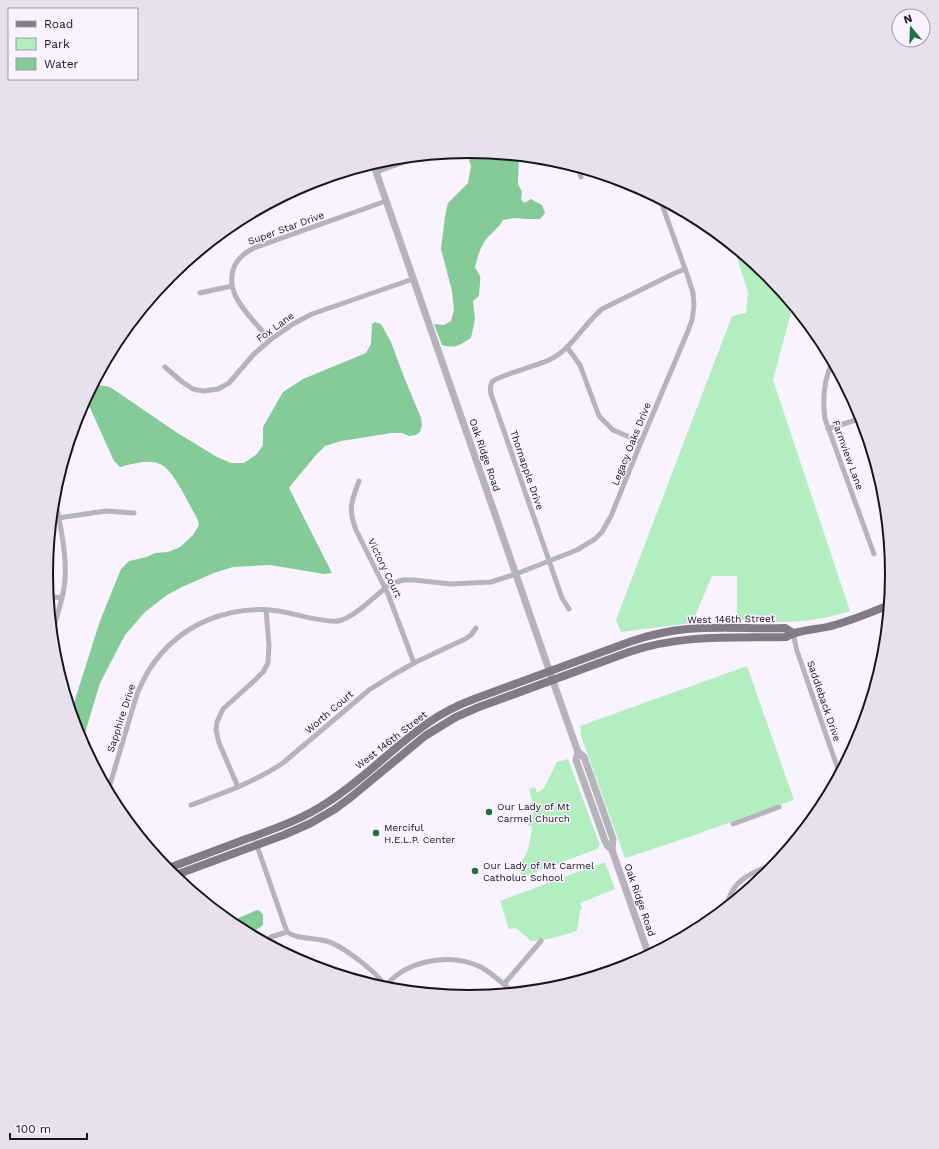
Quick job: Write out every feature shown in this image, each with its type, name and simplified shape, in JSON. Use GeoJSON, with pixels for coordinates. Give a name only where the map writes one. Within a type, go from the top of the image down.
{"type":"FeatureCollection","features":[{"type":"Feature","properties":{"kind":"main road"},"geometry":{"type":"LineString","coordinates":[[793,633],[831,626],[884,607]]}},
{"type":"Feature","properties":{"kind":"main road","name":"West 146th Street"},"geometry":{"type":"LineString","coordinates":[[173,867],[301,818],[330,801],[345,790],[415,732],[439,715],[474,699],[632,641],[669,632],[699,629],[785,628],[793,633],[786,637],[701,638],[667,641],[636,650],[474,709],[445,723],[425,736],[331,812],[302,828],[180,874]]}},
{"type":"Feature","properties":{"kind":"street"},"geometry":{"type":"LineString","coordinates":[[376,172],[397,165]]}},
{"type":"Feature","properties":{"kind":"street","name":"Oak Ridge Road"},"geometry":{"type":"LineString","coordinates":[[375,169],[578,752],[584,757],[613,839],[612,850],[647,951]]}},
{"type":"Feature","properties":{"kind":"street"},"geometry":{"type":"LineString","coordinates":[[580,173],[581,177]]}},
{"type":"Feature","properties":{"kind":"street","name":"Super Star Drive"},"geometry":{"type":"LineString","coordinates":[[232,286],[234,266],[249,250],[386,201]]}},
{"type":"Feature","properties":{"kind":"street","name":"Legacy Oaks Drive"},"geometry":{"type":"LineString","coordinates":[[516,574],[577,550],[586,545],[602,532],[611,516],[688,331],[692,320],[694,306],[692,293],[662,206]]}},
{"type":"Feature","properties":{"kind":"street"},"geometry":{"type":"LineString","coordinates":[[641,442],[612,430],[603,421],[595,408],[580,365],[567,347],[602,309],[685,269]]}},
{"type":"Feature","properties":{"kind":"street","name":"Fox Lane"},"geometry":{"type":"LineString","coordinates":[[165,367],[187,386],[193,389],[203,391],[213,390],[229,383],[254,354],[292,324],[312,314],[413,279]]}},
{"type":"Feature","properties":{"kind":"street"},"geometry":{"type":"LineString","coordinates":[[200,292],[232,286],[238,301],[270,340]]}},
{"type":"Feature","properties":{"kind":"street","name":"Thornapple Drive"},"geometry":{"type":"LineString","coordinates":[[567,347],[563,352],[549,360],[496,379],[491,384],[491,394],[562,598],[569,609]]}},
{"type":"Feature","properties":{"kind":"street","name":"Farmview Lane"},"geometry":{"type":"LineString","coordinates":[[830,367],[824,386],[824,408],[828,429],[874,554]]}},
{"type":"Feature","properties":{"kind":"street"},"geometry":{"type":"LineString","coordinates":[[828,429],[856,420]]}},
{"type":"Feature","properties":{"kind":"street","name":"Victory Court"},"geometry":{"type":"LineString","coordinates":[[359,481],[351,507],[353,521],[385,588],[414,663]]}},
{"type":"Feature","properties":{"kind":"street"},"geometry":{"type":"LineString","coordinates":[[56,619],[65,580],[65,559],[58,518],[106,511],[134,513]]}},
{"type":"Feature","properties":{"kind":"street","name":"Sapphire Drive"},"geometry":{"type":"LineString","coordinates":[[110,785],[137,694],[150,667],[158,657],[180,636],[206,620],[243,610],[266,610],[290,613],[321,620],[339,621],[350,616],[390,584],[403,580],[451,584],[491,582],[516,574]]}},
{"type":"Feature","properties":{"kind":"street"},"geometry":{"type":"LineString","coordinates":[[54,597],[62,598]]}},
{"type":"Feature","properties":{"kind":"street"},"geometry":{"type":"LineString","coordinates":[[238,787],[219,743],[216,730],[217,722],[223,709],[266,668],[268,663],[269,645],[266,610]]}},
{"type":"Feature","properties":{"kind":"street","name":"Worth Court"},"geometry":{"type":"LineString","coordinates":[[191,805],[263,776],[284,763],[369,690],[414,663],[466,639],[476,628]]}},
{"type":"Feature","properties":{"kind":"street","name":"Saddleback Drive"},"geometry":{"type":"LineString","coordinates":[[793,633],[796,651],[838,769]]}},
{"type":"Feature","properties":{"kind":"street"},"geometry":{"type":"LineString","coordinates":[[733,824],[779,807]]}},
{"type":"Feature","properties":{"kind":"street"},"geometry":{"type":"LineString","coordinates":[[254,836],[287,932],[296,937],[326,941],[341,948],[358,960],[377,976],[381,981]]}},
{"type":"Feature","properties":{"kind":"street"},"geometry":{"type":"LineString","coordinates":[[729,900],[730,895],[742,879],[747,875],[765,868]]}},
{"type":"Feature","properties":{"kind":"street"},"geometry":{"type":"LineString","coordinates":[[268,939],[287,932]]}},
{"type":"Feature","properties":{"kind":"street"},"geometry":{"type":"LineString","coordinates":[[504,984],[541,941]]}},
{"type":"Feature","properties":{"kind":"street"},"geometry":{"type":"LineString","coordinates":[[389,983],[395,977],[413,966],[428,961],[445,959],[457,960],[487,971],[509,989]]}},
{"type":"Feature","properties":{"kind":"green space"},"geometry":{"type":"Polygon","coordinates":[[[736,255],[764,280],[792,311],[773,380],[850,611],[822,618],[794,622],[737,620],[737,576],[712,576],[692,623],[621,632],[616,620],[732,316],[746,313],[748,292],[736,255]]]}},
{"type":"Feature","properties":{"kind":"green space"},"geometry":{"type":"Polygon","coordinates":[[[747,666],[794,800],[625,858],[581,736],[580,726],[747,666]]]}},
{"type":"Feature","properties":{"kind":"green space"},"geometry":{"type":"Polygon","coordinates":[[[568,759],[600,845],[597,849],[525,876],[521,874],[520,867],[527,853],[532,826],[528,825],[528,817],[533,817],[529,789],[535,787],[537,793],[544,788],[557,762],[568,759]]]}},
{"type":"Feature","properties":{"kind":"green space"},"geometry":{"type":"Polygon","coordinates":[[[605,862],[615,889],[580,903],[582,908],[580,911],[577,931],[549,939],[531,941],[516,928],[509,929],[500,901],[605,862]]]}},
{"type":"Feature","properties":{"kind":"water"},"geometry":{"type":"Polygon","coordinates":[[[468,158],[519,161],[518,184],[522,192],[521,199],[524,203],[531,199],[542,205],[545,213],[540,219],[514,218],[503,220],[485,240],[475,267],[480,276],[480,283],[479,296],[473,301],[475,319],[471,338],[457,346],[451,347],[442,345],[434,324],[444,325],[451,321],[454,310],[452,291],[441,249],[448,203],[468,183],[471,166],[468,158]]]}},
{"type":"Feature","properties":{"kind":"water"},"geometry":{"type":"Polygon","coordinates":[[[375,322],[381,324],[391,342],[421,418],[422,425],[420,432],[416,435],[409,436],[402,433],[392,433],[341,441],[325,446],[289,488],[332,573],[324,574],[270,565],[233,567],[214,573],[167,595],[145,612],[125,635],[100,683],[85,734],[74,704],[100,621],[121,569],[129,561],[147,557],[155,553],[168,552],[180,547],[193,535],[199,525],[198,520],[182,490],[166,468],[152,462],[135,463],[120,467],[114,461],[89,406],[99,385],[110,387],[176,432],[217,457],[231,463],[244,463],[257,454],[263,445],[263,427],[283,392],[303,379],[366,353],[371,344],[372,324],[375,322]]]}},
{"type":"Feature","properties":{"kind":"water"},"geometry":{"type":"Polygon","coordinates":[[[257,910],[263,915],[263,925],[255,931],[236,919],[257,910]]]}},
{"type":"Feature","properties":{"kind":"place","name":"Our Lady of Mt Carmel Church"},"geometry":{"type":"Point","coordinates":[489,812]}},
{"type":"Feature","properties":{"kind":"place","name":"Merciful H.E.L.P. Center"},"geometry":{"type":"Point","coordinates":[376,833]}},
{"type":"Feature","properties":{"kind":"place","name":"Our Lady of Mt Carmel Catholuc School"},"geometry":{"type":"Point","coordinates":[475,871]}}]}
